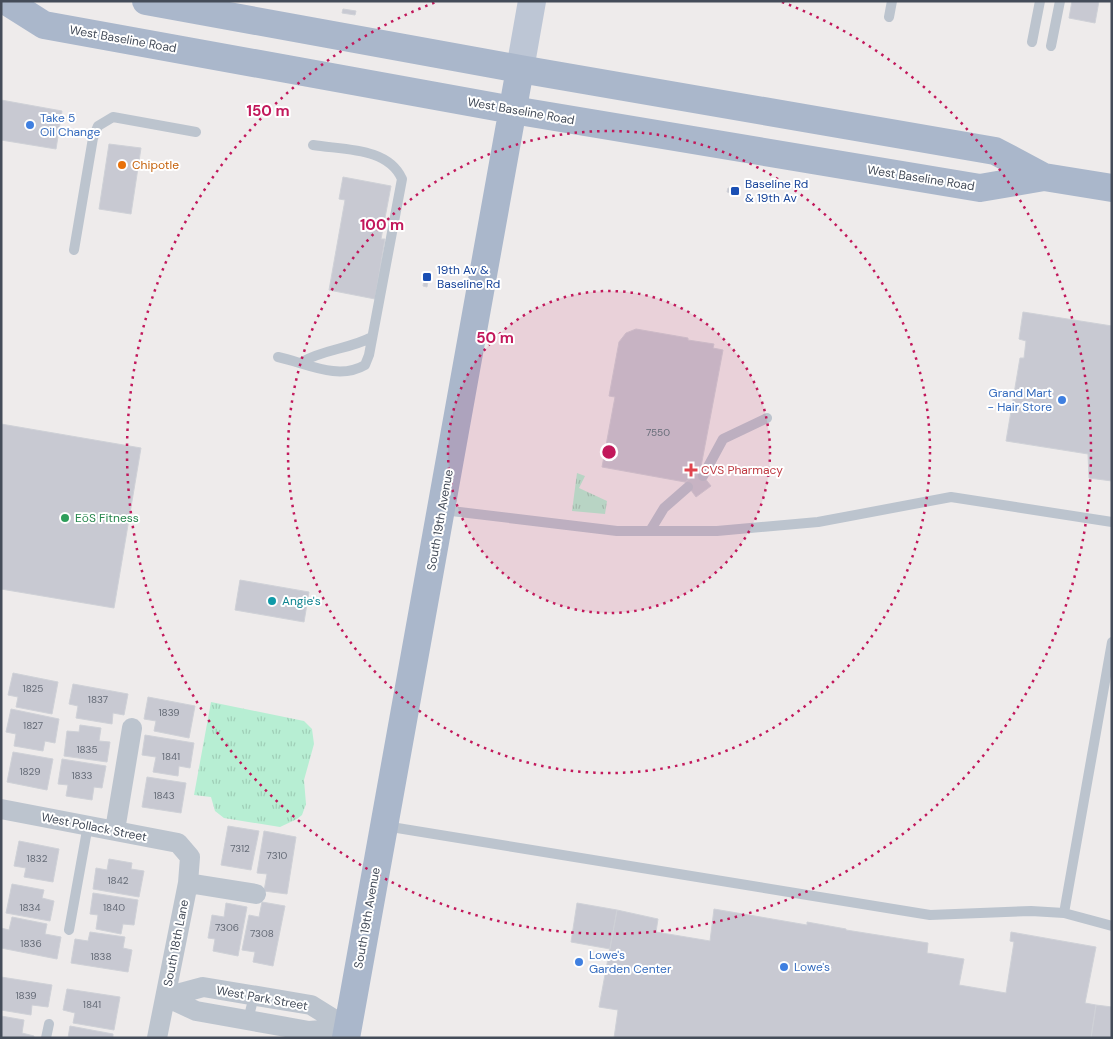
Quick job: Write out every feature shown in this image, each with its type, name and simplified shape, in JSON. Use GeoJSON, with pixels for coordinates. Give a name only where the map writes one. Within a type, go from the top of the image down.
{"type":"FeatureCollection","features":[{"type":"Feature","properties":{"kind":"main road","name":"West Baseline Road"},"geometry":{"type":"LineString","coordinates":[[6,1],[44,25],[514,110],[980,188],[1044,177]]}},
{"type":"Feature","properties":{"kind":"main road","name":"West Baseline Road"},"geometry":{"type":"LineString","coordinates":[[146,1],[520,69],[993,150],[1044,177],[1112,188]]}},
{"type":"Feature","properties":{"kind":"main road","name":"South 19th Avenue"},"geometry":{"type":"LineString","coordinates":[[347,1033],[514,110],[532,1]]}},
{"type":"Feature","properties":{"kind":"street"},"geometry":{"type":"LineString","coordinates":[[115,830],[132,728]]}},
{"type":"Feature","properties":{"kind":"street","name":"West Pollack Street"},"geometry":{"type":"LineString","coordinates":[[1,810],[178,843],[184,850]]}},
{"type":"Feature","properties":{"kind":"street","name":"South 18th Lane"},"geometry":{"type":"LineString","coordinates":[[157,1038],[188,883],[190,857],[184,850]]}},
{"type":"Feature","properties":{"kind":"street"},"geometry":{"type":"LineString","coordinates":[[188,883],[256,894]]}},
{"type":"Feature","properties":{"kind":"street","name":"West Park Street"},"geometry":{"type":"LineString","coordinates":[[166,997],[203,987],[311,1005],[347,1033]]}},
{"type":"Feature","properties":{"kind":"street","name":"West Park Street"},"geometry":{"type":"LineString","coordinates":[[166,997],[196,1011],[309,1031],[347,1033]]}},
{"type":"Feature","properties":{"kind":"lane"},"geometry":{"type":"LineString","coordinates":[[889,17],[892,1]]}},
{"type":"Feature","properties":{"kind":"lane"},"geometry":{"type":"LineString","coordinates":[[1032,42],[1040,1]]}},
{"type":"Feature","properties":{"kind":"lane"},"geometry":{"type":"LineString","coordinates":[[1051,46],[1060,1]]}},
{"type":"Feature","properties":{"kind":"lane"},"geometry":{"type":"LineString","coordinates":[[74,250],[93,138],[98,126],[113,117],[196,132]]}},
{"type":"Feature","properties":{"kind":"lane"},"geometry":{"type":"LineString","coordinates":[[278,357],[302,362],[329,371],[356,370],[365,365],[402,179],[398,170],[378,155],[313,145]]}},
{"type":"Feature","properties":{"kind":"lane"},"geometry":{"type":"LineString","coordinates":[[302,362],[316,354],[360,344],[372,337]]}},
{"type":"Feature","properties":{"kind":"lane"},"geometry":{"type":"LineString","coordinates":[[703,476],[723,440],[767,418]]}},
{"type":"Feature","properties":{"kind":"lane"},"geometry":{"type":"LineString","coordinates":[[650,531],[664,508],[688,487]]}},
{"type":"Feature","properties":{"kind":"lane"},"geometry":{"type":"LineString","coordinates":[[442,510],[554,525],[617,531],[727,531],[818,522],[951,497],[1112,522]]}},
{"type":"Feature","properties":{"kind":"lane"},"geometry":{"type":"LineString","coordinates":[[1064,912],[1112,642]]}},
{"type":"Feature","properties":{"kind":"lane"},"geometry":{"type":"LineString","coordinates":[[69,930],[88,825]]}},
{"type":"Feature","properties":{"kind":"lane"},"geometry":{"type":"LineString","coordinates":[[384,826],[930,915],[1031,911],[1064,912],[1112,926]]}},
{"type":"Feature","properties":{"kind":"lane"},"geometry":{"type":"LineString","coordinates":[[248,1020],[254,996]]}},
{"type":"Feature","properties":{"kind":"lane"},"geometry":{"type":"LineString","coordinates":[[46,1038],[49,1024]]}},
{"type":"Feature","properties":{"kind":"green space"},"geometry":{"type":"Polygon","coordinates":[[[577,473],[585,476],[579,488],[607,501],[605,514],[572,511],[577,473]]]}},
{"type":"Feature","properties":{"kind":"green space"},"geometry":{"type":"Polygon","coordinates":[[[211,702],[304,721],[312,729],[314,744],[304,780],[306,804],[302,815],[297,819],[280,827],[224,818],[215,811],[211,797],[194,795],[211,702]]]}},
{"type":"Feature","properties":{"kind":"building"},"geometry":{"type":"Polygon","coordinates":[[[1072,1],[1099,1],[1095,23],[1069,18],[1072,1]]]}},
{"type":"Feature","properties":{"kind":"building"},"geometry":{"type":"Polygon","coordinates":[[[343,9],[356,11],[355,15],[342,13],[343,9]]]}},
{"type":"Feature","properties":{"kind":"building","name":"Take 5 Oil Change"},"geometry":{"type":"Polygon","coordinates":[[[1,100],[62,111],[56,149],[1,140],[1,100]]]}},
{"type":"Feature","properties":{"kind":"building","name":"Chipotle"},"geometry":{"type":"Polygon","coordinates":[[[109,144],[141,148],[131,214],[99,209],[109,144]]]}},
{"type":"Feature","properties":{"kind":"building"},"geometry":{"type":"Polygon","coordinates":[[[343,177],[391,186],[381,239],[385,239],[375,299],[329,290],[345,200],[339,199],[343,177]]]}},
{"type":"Feature","properties":{"kind":"building"},"geometry":{"type":"Polygon","coordinates":[[[728,188],[739,190],[738,194],[727,192],[728,188]]]}},
{"type":"Feature","properties":{"kind":"building"},"geometry":{"type":"Polygon","coordinates":[[[425,275],[429,275],[427,287],[423,286],[425,275]]]}},
{"type":"Feature","properties":{"kind":"building","name":"Grand Mart - Hair Store"},"geometry":{"type":"Polygon","coordinates":[[[1023,312],[1112,326],[1112,481],[1089,478],[1088,454],[1006,441],[1020,358],[1024,358],[1026,341],[1019,339],[1023,312]]]}},
{"type":"Feature","properties":{"kind":"building","name":"CVS Pharmacy"},"geometry":{"type":"Polygon","coordinates":[[[636,329],[714,344],[713,348],[723,350],[700,472],[685,482],[602,467],[615,397],[609,396],[619,342],[626,333],[636,329]]]}},
{"type":"Feature","properties":{"kind":"building","name":"EōS Fitness"},"geometry":{"type":"Polygon","coordinates":[[[1,424],[141,448],[114,608],[1,589],[1,424]]]}},
{"type":"Feature","properties":{"kind":"building"},"geometry":{"type":"Polygon","coordinates":[[[700,472],[711,486],[696,497],[685,482],[700,472]]]}},
{"type":"Feature","properties":{"kind":"building","name":"Angie's"},"geometry":{"type":"Polygon","coordinates":[[[240,580],[309,592],[304,622],[235,610],[240,580]]]}},
{"type":"Feature","properties":{"kind":"building"},"geometry":{"type":"Polygon","coordinates":[[[13,673],[58,682],[52,714],[16,707],[18,697],[8,695],[13,673]]]}},
{"type":"Feature","properties":{"kind":"building"},"geometry":{"type":"Polygon","coordinates":[[[73,684],[128,694],[124,715],[113,713],[112,724],[76,718],[78,706],[69,704],[73,684]]]}},
{"type":"Feature","properties":{"kind":"building"},"geometry":{"type":"Polygon","coordinates":[[[148,697],[195,706],[189,738],[154,731],[156,721],[144,719],[148,697]]]}},
{"type":"Feature","properties":{"kind":"building"},"geometry":{"type":"Polygon","coordinates":[[[11,709],[59,719],[55,743],[45,741],[43,751],[14,746],[16,734],[6,732],[11,709]]]}},
{"type":"Feature","properties":{"kind":"building"},"geometry":{"type":"Polygon","coordinates":[[[80,725],[101,728],[99,741],[110,742],[107,762],[64,756],[67,731],[79,732],[80,725]]]}},
{"type":"Feature","properties":{"kind":"building"},"geometry":{"type":"Polygon","coordinates":[[[145,735],[194,743],[190,768],[179,766],[178,776],[153,772],[156,757],[142,755],[145,735]]]}},
{"type":"Feature","properties":{"kind":"building"},"geometry":{"type":"Polygon","coordinates":[[[13,752],[53,759],[47,790],[7,782],[13,752]]]}},
{"type":"Feature","properties":{"kind":"building"},"geometry":{"type":"Polygon","coordinates":[[[62,759],[106,766],[102,788],[94,787],[92,800],[66,796],[68,785],[58,784],[62,759]]]}},
{"type":"Feature","properties":{"kind":"building"},"geometry":{"type":"Polygon","coordinates":[[[147,777],[186,783],[181,813],[142,807],[147,777]]]}},
{"type":"Feature","properties":{"kind":"building"},"geometry":{"type":"Polygon","coordinates":[[[228,826],[259,831],[251,870],[221,865],[228,826]]]}},
{"type":"Feature","properties":{"kind":"building"},"geometry":{"type":"Polygon","coordinates":[[[264,831],[296,837],[287,894],[264,891],[267,874],[257,873],[264,831]]]}},
{"type":"Feature","properties":{"kind":"building"},"geometry":{"type":"Polygon","coordinates":[[[19,841],[59,849],[53,882],[24,877],[26,868],[14,866],[19,841]]]}},
{"type":"Feature","properties":{"kind":"building"},"geometry":{"type":"Polygon","coordinates":[[[109,859],[132,863],[131,869],[144,871],[139,897],[93,889],[96,868],[107,870],[109,859]]]}},
{"type":"Feature","properties":{"kind":"building"},"geometry":{"type":"Polygon","coordinates":[[[12,884],[44,890],[42,898],[54,901],[50,921],[6,913],[12,884]]]}},
{"type":"Feature","properties":{"kind":"building"},"geometry":{"type":"Polygon","coordinates":[[[93,893],[138,900],[134,925],[123,924],[121,934],[96,929],[98,915],[90,914],[93,893]]]}},
{"type":"Feature","properties":{"kind":"building"},"geometry":{"type":"Polygon","coordinates":[[[262,902],[285,906],[273,966],[253,962],[255,952],[242,950],[249,915],[259,917],[262,902]]]}},
{"type":"Feature","properties":{"kind":"building"},"geometry":{"type":"Polygon","coordinates":[[[226,903],[247,907],[238,956],[213,951],[215,939],[208,938],[212,915],[224,917],[226,903]]]}},
{"type":"Feature","properties":{"kind":"building"},"geometry":{"type":"Polygon","coordinates":[[[577,903],[617,910],[610,949],[571,942],[577,903]]]}},
{"type":"Feature","properties":{"kind":"building","name":"Lowe's"},"geometry":{"type":"Polygon","coordinates":[[[714,909],[807,925],[807,922],[928,943],[927,953],[964,959],[959,985],[1006,993],[1014,942],[1010,941],[1011,932],[1096,947],[1085,1003],[1096,1005],[1091,1038],[614,1038],[618,1010],[599,1007],[617,910],[658,919],[656,932],[710,941],[714,909]]]}},
{"type":"Feature","properties":{"kind":"building"},"geometry":{"type":"Polygon","coordinates":[[[12,917],[47,924],[45,934],[61,937],[57,959],[1,948],[1,928],[9,930],[12,917]]]}},
{"type":"Feature","properties":{"kind":"building"},"geometry":{"type":"Polygon","coordinates":[[[90,932],[125,937],[123,948],[132,950],[128,972],[71,963],[75,939],[88,941],[90,932]]]}},
{"type":"Feature","properties":{"kind":"building"},"geometry":{"type":"Polygon","coordinates":[[[1,977],[52,985],[48,1007],[32,1005],[31,1015],[1,1010],[1,977]]]}},
{"type":"Feature","properties":{"kind":"building"},"geometry":{"type":"Polygon","coordinates":[[[67,989],[120,997],[114,1030],[73,1023],[75,1013],[63,1010],[67,989]]]}},
{"type":"Feature","properties":{"kind":"building"},"geometry":{"type":"Polygon","coordinates":[[[1096,1005],[1112,1007],[1112,1038],[1091,1038],[1096,1005]]]}},
{"type":"Feature","properties":{"kind":"building"},"geometry":{"type":"Polygon","coordinates":[[[1,1016],[24,1020],[22,1033],[34,1036],[34,1038],[1,1038],[1,1016]]]}},
{"type":"Feature","properties":{"kind":"building"},"geometry":{"type":"Polygon","coordinates":[[[70,1026],[113,1034],[113,1038],[68,1038],[70,1026]]]}},
{"type":"Feature","properties":{"kind":"place","name":"Take 5 Oil Change"},"geometry":{"type":"Point","coordinates":[30,125]}},
{"type":"Feature","properties":{"kind":"place","name":"Chipotle"},"geometry":{"type":"Point","coordinates":[122,165]}},
{"type":"Feature","properties":{"kind":"place","name":"Baseline Rd & 19th Av"},"geometry":{"type":"Point","coordinates":[735,191]}},
{"type":"Feature","properties":{"kind":"place","name":"19th Av & Baseline Rd"},"geometry":{"type":"Point","coordinates":[427,277]}},
{"type":"Feature","properties":{"kind":"place","name":"Grand Mart - Hair Store"},"geometry":{"type":"Point","coordinates":[1062,400]}},
{"type":"Feature","properties":{"kind":"place","name":"CVS Pharmacy"},"geometry":{"type":"Point","coordinates":[691,470]}},
{"type":"Feature","properties":{"kind":"place","name":"EōS Fitness"},"geometry":{"type":"Point","coordinates":[65,518]}},
{"type":"Feature","properties":{"kind":"place","name":"Angie's"},"geometry":{"type":"Point","coordinates":[272,601]}},
{"type":"Feature","properties":{"kind":"place","name":"Lowe's Garden Center"},"geometry":{"type":"Point","coordinates":[579,962]}},
{"type":"Feature","properties":{"kind":"place","name":"Lowe's"},"geometry":{"type":"Point","coordinates":[784,967]}}]}
